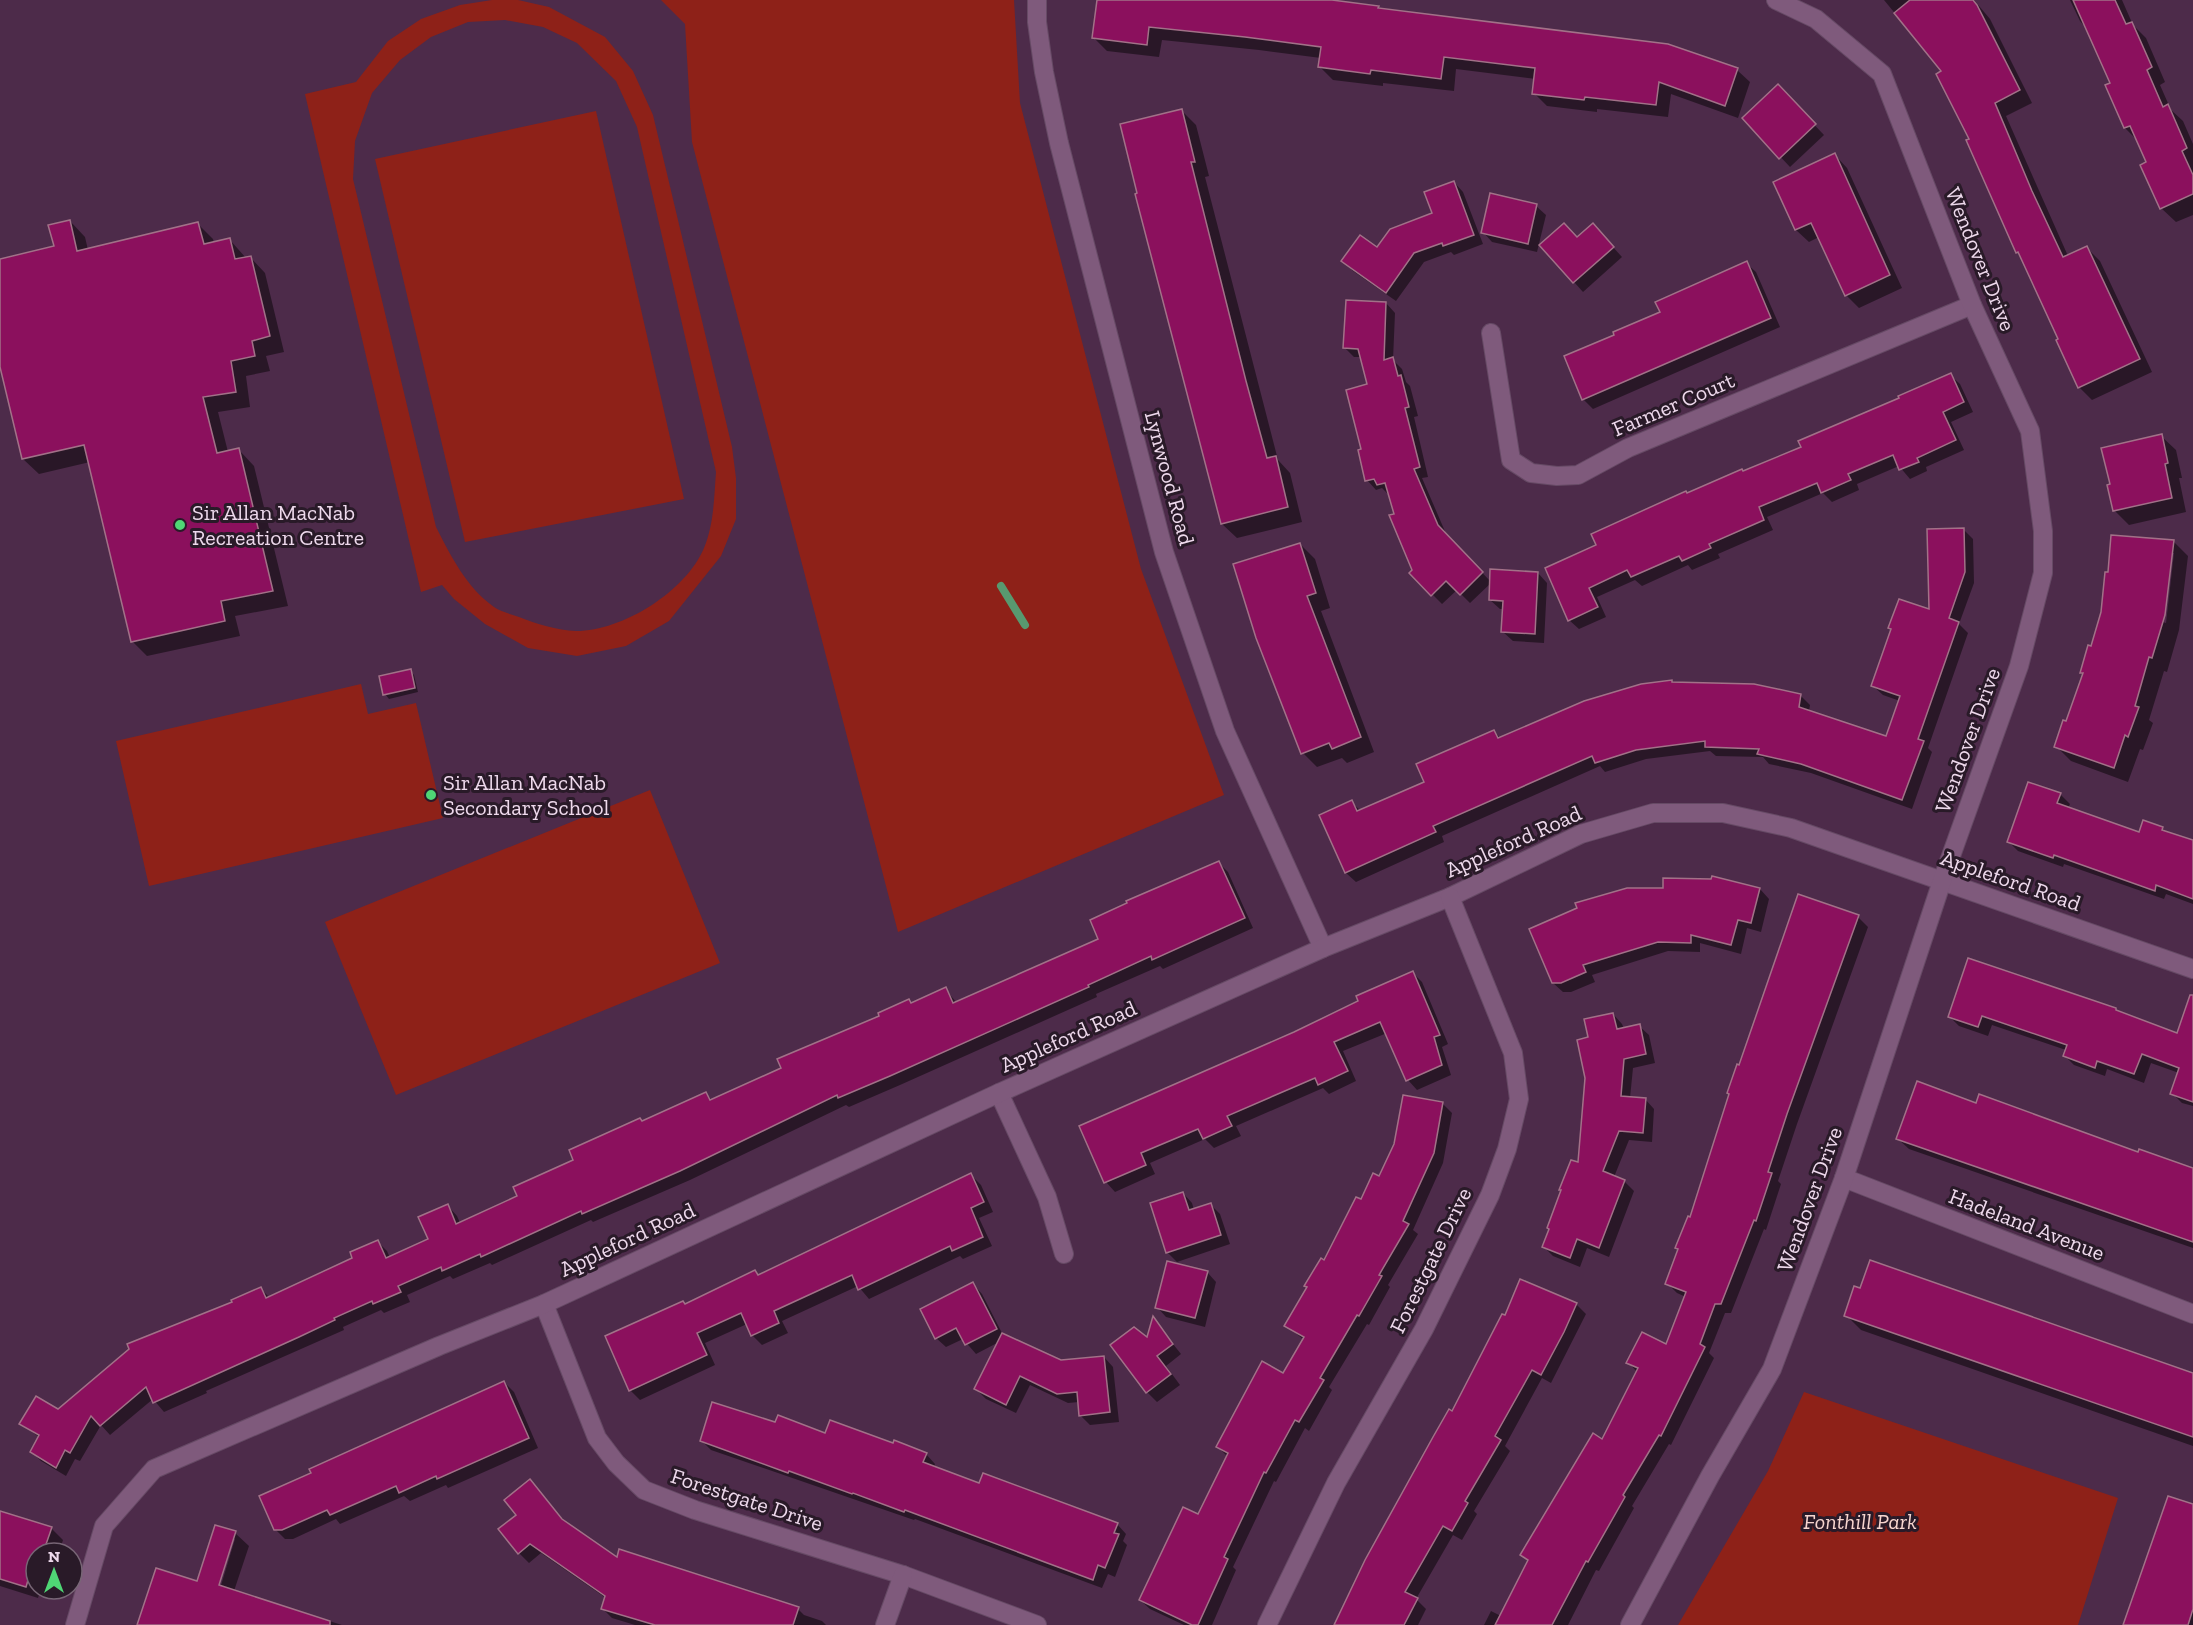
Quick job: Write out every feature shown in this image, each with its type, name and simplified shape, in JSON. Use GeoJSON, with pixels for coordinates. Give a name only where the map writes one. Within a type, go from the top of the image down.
{"type":"FeatureCollection","features":[{"type":"Feature","properties":{"kind":"street","name":"Lynwood Road"},"geometry":{"type":"LineString","coordinates":[[1037,0],[1037,22],[1044,72],[1059,143],[1164,552],[1225,731],[1323,948]]}},
{"type":"Feature","properties":{"kind":"street","name":"Wendover Drive"},"geometry":{"type":"LineString","coordinates":[[1630,1625],[1710,1476],[1772,1369],[1844,1178],[1942,881],[2019,666],[2043,573],[2043,531],[2030,431],[1972,304],[1882,74],[1816,20],[1776,0]]}},
{"type":"Feature","properties":{"kind":"street","name":"Farmer Court"},"geometry":{"type":"LineString","coordinates":[[1491,333],[1511,460],[1531,473],[1557,476],[1578,475],[1628,448],[1972,304]]}},
{"type":"Feature","properties":{"kind":"street","name":"Appleford Road"},"geometry":{"type":"LineString","coordinates":[[75,1625],[104,1526],[154,1470],[439,1346],[544,1304],[999,1093],[1323,948],[1450,897],[1581,834],[1653,813],[1723,813],[1791,828],[2193,969]]}},
{"type":"Feature","properties":{"kind":"street","name":"Forestgate Drive"},"geometry":{"type":"LineString","coordinates":[[1267,1625],[1336,1484],[1424,1329],[1490,1195],[1507,1149],[1519,1099],[1513,1053],[1450,897]]}},
{"type":"Feature","properties":{"kind":"street"},"geometry":{"type":"LineString","coordinates":[[999,1093],[1047,1197],[1064,1254]]}},
{"type":"Feature","properties":{"kind":"street","name":"Hadeland Avenue"},"geometry":{"type":"LineString","coordinates":[[1844,1178],[2193,1314]]}},
{"type":"Feature","properties":{"kind":"street","name":"Forestgate Drive"},"geometry":{"type":"LineString","coordinates":[[544,1304],[597,1438],[616,1462],[644,1490],[695,1510],[903,1575],[1037,1625]]}},
{"type":"Feature","properties":{"kind":"street"},"geometry":{"type":"LineString","coordinates":[[885,1625],[903,1575]]}},
{"type":"Feature","properties":{"kind":"green space"},"geometry":{"type":"Polygon","coordinates":[[[492,0],[518,0],[549,7],[605,37],[633,71],[653,115],[732,447],[736,478],[736,519],[721,556],[669,621],[626,646],[577,656],[528,648],[485,624],[454,599],[442,585],[421,592],[305,94],[356,82],[388,41],[421,19],[460,5],[492,0]],[[505,20],[468,22],[431,37],[400,60],[372,93],[355,141],[353,179],[436,527],[467,581],[494,607],[539,624],[576,631],[613,624],[632,616],[651,606],[683,579],[704,548],[710,530],[716,472],[637,127],[616,81],[577,43],[543,27],[505,20]]]}},
{"type":"Feature","properties":{"kind":"green space"},"geometry":{"type":"Polygon","coordinates":[[[661,0],[1014,0],[1020,103],[1141,569],[1224,795],[898,932],[692,142],[685,24],[661,0]]]}},
{"type":"Feature","properties":{"kind":"green space"},"geometry":{"type":"Polygon","coordinates":[[[596,111],[684,499],[465,542],[375,159],[596,111]]]}},
{"type":"Feature","properties":{"kind":"green space"},"geometry":{"type":"Polygon","coordinates":[[[361,684],[368,714],[416,703],[443,818],[149,886],[116,741],[361,684]]]}},
{"type":"Feature","properties":{"kind":"green space"},"geometry":{"type":"Polygon","coordinates":[[[650,790],[720,963],[396,1095],[325,922],[650,790]]]}},
{"type":"Feature","properties":{"kind":"green space","name":"Fonthill Park"},"geometry":{"type":"Polygon","coordinates":[[[1804,1392],[2118,1498],[2078,1625],[1678,1625],[1768,1471],[1804,1392]]]}},
{"type":"Feature","properties":{"kind":"building"},"geometry":{"type":"Polygon","coordinates":[[[1097,0],[1332,0],[1379,6],[1378,8],[1668,44],[1738,68],[1725,106],[1659,82],[1656,105],[1585,97],[1584,100],[1532,94],[1535,68],[1444,57],[1441,79],[1371,70],[1370,74],[1318,67],[1321,47],[1245,37],[1149,27],[1147,45],[1092,38],[1097,0]]]}},
{"type":"Feature","properties":{"kind":"building"},"geometry":{"type":"Polygon","coordinates":[[[1910,0],[1973,0],[1977,5],[2020,90],[1995,103],[2032,191],[2063,257],[2087,246],[2140,359],[2078,388],[2056,340],[2058,339],[2018,252],[2016,253],[1966,140],[1969,139],[1936,74],[1941,71],[1894,13],[1910,0]]]}},
{"type":"Feature","properties":{"kind":"building"},"geometry":{"type":"Polygon","coordinates":[[[2073,0],[2115,0],[2126,24],[2132,22],[2152,67],[2147,70],[2163,107],[2168,104],[2187,148],[2182,151],[2193,175],[2193,194],[2160,209],[2140,165],[2146,162],[2130,126],[2124,128],[2105,85],[2110,83],[2073,0]]]}},
{"type":"Feature","properties":{"kind":"building"},"geometry":{"type":"Polygon","coordinates":[[[1778,84],[1816,124],[1779,159],[1742,118],[1778,84]]]}},
{"type":"Feature","properties":{"kind":"building"},"geometry":{"type":"Polygon","coordinates":[[[1182,109],[1195,162],[1191,162],[1246,381],[1267,458],[1276,456],[1288,507],[1221,524],[1135,194],[1137,193],[1120,124],[1182,109]]]}},
{"type":"Feature","properties":{"kind":"building"},"geometry":{"type":"Polygon","coordinates":[[[1835,153],[1890,275],[1845,296],[1811,223],[1795,230],[1773,182],[1835,153]]]}},
{"type":"Feature","properties":{"kind":"building"},"geometry":{"type":"Polygon","coordinates":[[[1454,181],[1474,235],[1414,253],[1386,293],[1341,261],[1360,235],[1377,247],[1390,229],[1432,213],[1424,192],[1454,181]]]}},
{"type":"Feature","properties":{"kind":"building"},"geometry":{"type":"Polygon","coordinates":[[[1490,193],[1537,204],[1528,244],[1481,233],[1490,193]]]}},
{"type":"Feature","properties":{"kind":"building"},"geometry":{"type":"Polygon","coordinates":[[[70,220],[77,251],[198,222],[204,244],[230,238],[235,259],[251,256],[270,336],[252,341],[255,356],[231,361],[236,392],[203,397],[217,453],[239,448],[273,591],[221,601],[225,621],[131,642],[84,445],[22,459],[0,367],[0,259],[54,246],[48,225],[70,220]]]}},
{"type":"Feature","properties":{"kind":"building"},"geometry":{"type":"Polygon","coordinates":[[[1564,223],[1577,237],[1593,223],[1614,247],[1573,283],[1539,245],[1564,223]]]}},
{"type":"Feature","properties":{"kind":"building"},"geometry":{"type":"Polygon","coordinates":[[[1747,261],[1771,318],[1582,400],[1564,356],[1660,312],[1655,302],[1747,261]]]}},
{"type":"Feature","properties":{"kind":"building"},"geometry":{"type":"Polygon","coordinates":[[[1346,300],[1386,302],[1384,360],[1393,357],[1398,376],[1401,375],[1409,407],[1405,408],[1420,467],[1414,469],[1438,525],[1483,572],[1460,595],[1446,581],[1431,596],[1409,573],[1412,570],[1389,515],[1394,514],[1385,483],[1377,485],[1374,479],[1365,481],[1358,450],[1361,449],[1346,390],[1367,384],[1358,349],[1343,348],[1346,300]]]}},
{"type":"Feature","properties":{"kind":"building"},"geometry":{"type":"Polygon","coordinates":[[[1951,373],[1964,402],[1943,412],[1956,440],[1917,458],[1919,462],[1899,470],[1893,455],[1848,474],[1851,480],[1821,493],[1817,483],[1759,507],[1764,520],[1709,544],[1711,548],[1682,561],[1679,556],[1631,577],[1627,570],[1589,588],[1598,607],[1568,621],[1545,568],[1596,545],[1591,534],[1686,491],[1687,493],[1801,447],[1798,441],[1951,373]]]}},
{"type":"Feature","properties":{"kind":"building"},"geometry":{"type":"Polygon","coordinates":[[[2162,434],[2172,498],[2113,511],[2107,485],[2110,484],[2101,448],[2162,434]]]}},
{"type":"Feature","properties":{"kind":"building"},"geometry":{"type":"Polygon","coordinates":[[[1964,528],[1965,572],[1949,618],[1959,622],[1918,739],[1924,741],[1902,800],[1801,764],[1757,754],[1759,749],[1705,747],[1705,741],[1636,750],[1595,763],[1592,756],[1433,826],[1436,832],[1345,873],[1319,815],[1352,800],[1357,811],[1424,782],[1416,764],[1494,730],[1498,738],[1584,701],[1641,684],[1672,680],[1672,682],[1754,684],[1801,694],[1799,707],[1886,736],[1900,696],[1871,686],[1891,629],[1888,628],[1899,599],[1929,609],[1927,529],[1964,528]]]}},
{"type":"Feature","properties":{"kind":"building"},"geometry":{"type":"Polygon","coordinates":[[[2111,535],[2174,540],[2165,615],[2152,658],[2149,657],[2135,706],[2139,707],[2128,737],[2125,735],[2114,768],[2054,747],[2083,673],[2080,673],[2088,645],[2091,646],[2101,612],[2111,535]]]}},
{"type":"Feature","properties":{"kind":"building"},"geometry":{"type":"Polygon","coordinates":[[[1300,543],[1316,593],[1307,596],[1361,737],[1332,749],[1329,743],[1301,754],[1256,638],[1233,564],[1300,543]]]}},
{"type":"Feature","properties":{"kind":"building"},"geometry":{"type":"Polygon","coordinates":[[[1490,569],[1538,572],[1535,634],[1501,632],[1503,601],[1489,600],[1490,569]]]}},
{"type":"Feature","properties":{"kind":"building"},"geometry":{"type":"Polygon","coordinates":[[[411,669],[415,688],[383,695],[379,676],[411,669]]]}},
{"type":"Feature","properties":{"kind":"building"},"geometry":{"type":"Polygon","coordinates":[[[2028,782],[2061,793],[2057,803],[2139,832],[2143,820],[2163,827],[2162,830],[2193,840],[2193,899],[2156,885],[2155,891],[2054,855],[2053,858],[2007,842],[2028,782]]]}},
{"type":"Feature","properties":{"kind":"building"},"geometry":{"type":"Polygon","coordinates":[[[1219,861],[1245,918],[1152,960],[1151,956],[1088,985],[1089,987],[890,1076],[838,1098],[837,1095],[680,1171],[582,1214],[581,1211],[481,1257],[480,1254],[442,1271],[441,1267],[398,1286],[401,1292],[373,1304],[372,1301],[334,1318],[335,1320],[299,1337],[153,1403],[146,1387],[100,1426],[91,1416],[70,1453],[65,1450],[56,1468],[30,1452],[39,1435],[19,1424],[36,1396],[58,1409],[129,1349],[127,1344],[232,1302],[231,1300],[261,1287],[266,1298],[352,1258],[350,1252],[378,1240],[386,1258],[428,1239],[418,1217],[448,1204],[456,1224],[517,1196],[513,1187],[573,1160],[569,1150],[640,1118],[642,1121],[706,1092],[710,1100],[781,1068],[777,1059],[879,1016],[878,1013],[909,999],[911,1003],[946,987],[953,1003],[1098,939],[1090,920],[1127,903],[1126,901],[1219,861]]]}},
{"type":"Feature","properties":{"kind":"building"},"geometry":{"type":"Polygon","coordinates":[[[1712,876],[1760,888],[1751,923],[1738,920],[1731,945],[1691,935],[1691,943],[1658,942],[1583,965],[1586,972],[1561,983],[1552,983],[1529,929],[1577,908],[1575,903],[1627,888],[1663,888],[1663,878],[1711,879],[1712,876]]]}},
{"type":"Feature","properties":{"kind":"building"},"geometry":{"type":"Polygon","coordinates":[[[1798,894],[1859,915],[1787,1114],[1768,1172],[1772,1173],[1756,1221],[1754,1220],[1721,1304],[1715,1304],[1700,1344],[1705,1347],[1661,1436],[1659,1435],[1623,1495],[1625,1497],[1588,1562],[1586,1561],[1552,1625],[1495,1625],[1528,1560],[1520,1555],[1593,1433],[1602,1439],[1638,1368],[1626,1363],[1642,1332],[1666,1344],[1686,1292],[1665,1284],[1678,1249],[1675,1248],[1688,1216],[1690,1217],[1729,1094],[1727,1093],[1737,1064],[1739,1065],[1798,894]]]}},
{"type":"Feature","properties":{"kind":"building"},"geometry":{"type":"Polygon","coordinates":[[[1968,958],[2116,1008],[2116,1010],[2177,1033],[2190,995],[2193,995],[2193,1102],[2170,1094],[2179,1068],[2142,1054],[2134,1074],[2097,1061],[2095,1068],[2063,1056],[2067,1045],[1982,1016],[1978,1027],[1948,1017],[1968,958]]]}},
{"type":"Feature","properties":{"kind":"building"},"geometry":{"type":"Polygon","coordinates":[[[1413,971],[1440,1035],[1434,1037],[1442,1065],[1406,1081],[1380,1022],[1334,1042],[1348,1071],[1318,1085],[1315,1078],[1227,1116],[1232,1126],[1203,1139],[1198,1129],[1141,1153],[1146,1165],[1104,1183],[1079,1126],[1294,1032],[1358,1001],[1356,996],[1413,971]]]}},
{"type":"Feature","properties":{"kind":"building"},"geometry":{"type":"Polygon","coordinates":[[[1613,1013],[1617,1029],[1640,1024],[1646,1054],[1624,1059],[1621,1096],[1646,1098],[1643,1133],[1619,1131],[1603,1171],[1625,1180],[1599,1248],[1577,1239],[1570,1258],[1542,1247],[1561,1190],[1559,1190],[1571,1160],[1578,1162],[1585,1078],[1577,1040],[1588,1037],[1584,1019],[1613,1013]]]}},
{"type":"Feature","properties":{"kind":"building"},"geometry":{"type":"Polygon","coordinates":[[[1917,1081],[1976,1103],[1979,1094],[2138,1152],[2139,1149],[2193,1168],[2193,1242],[1896,1139],[1917,1081]]]}},
{"type":"Feature","properties":{"kind":"building"},"geometry":{"type":"Polygon","coordinates":[[[1403,1095],[1443,1102],[1434,1153],[1403,1221],[1409,1224],[1379,1275],[1382,1276],[1359,1316],[1357,1315],[1320,1378],[1324,1380],[1299,1422],[1295,1420],[1266,1473],[1264,1472],[1224,1557],[1228,1559],[1198,1625],[1192,1625],[1139,1600],[1183,1507],[1198,1514],[1228,1453],[1216,1447],[1262,1361],[1283,1373],[1304,1337],[1284,1326],[1307,1287],[1304,1286],[1321,1258],[1324,1260],[1356,1197],[1361,1199],[1373,1173],[1379,1176],[1394,1144],[1403,1095]]]}},
{"type":"Feature","properties":{"kind":"building"},"geometry":{"type":"Polygon","coordinates":[[[971,1173],[984,1202],[971,1208],[983,1237],[952,1251],[950,1246],[858,1290],[852,1275],[774,1311],[779,1323],[751,1336],[741,1313],[697,1333],[707,1355],[629,1391],[605,1336],[683,1301],[685,1304],[755,1270],[758,1275],[971,1173]]]}},
{"type":"Feature","properties":{"kind":"building"},"geometry":{"type":"Polygon","coordinates":[[[1183,1192],[1189,1210],[1211,1203],[1221,1235],[1166,1253],[1150,1203],[1183,1192]]]}},
{"type":"Feature","properties":{"kind":"building"},"geometry":{"type":"Polygon","coordinates":[[[1870,1260],[2193,1373],[2193,1437],[1844,1316],[1854,1286],[1860,1288],[1870,1260]]]}},
{"type":"Feature","properties":{"kind":"building"},"geometry":{"type":"Polygon","coordinates":[[[1167,1261],[1208,1271],[1195,1318],[1155,1308],[1167,1261]]]}},
{"type":"Feature","properties":{"kind":"building"},"geometry":{"type":"Polygon","coordinates":[[[1520,1279],[1577,1303],[1541,1375],[1532,1370],[1495,1436],[1501,1440],[1465,1501],[1468,1503],[1452,1531],[1443,1526],[1405,1592],[1418,1598],[1404,1625],[1334,1625],[1365,1560],[1449,1409],[1452,1411],[1502,1314],[1505,1315],[1520,1279]]]}},
{"type":"Feature","properties":{"kind":"building"},"geometry":{"type":"Polygon","coordinates":[[[973,1282],[997,1329],[965,1345],[956,1328],[935,1339],[920,1309],[973,1282]]]}},
{"type":"Feature","properties":{"kind":"building"},"geometry":{"type":"Polygon","coordinates":[[[1153,1316],[1173,1344],[1157,1356],[1171,1374],[1146,1393],[1110,1345],[1134,1327],[1147,1337],[1153,1316]]]}},
{"type":"Feature","properties":{"kind":"building"},"geometry":{"type":"Polygon","coordinates":[[[1002,1333],[1061,1360],[1104,1356],[1110,1412],[1079,1416],[1077,1392],[1057,1394],[1020,1376],[1006,1405],[974,1389],[1002,1333]]]}},
{"type":"Feature","properties":{"kind":"building"},"geometry":{"type":"Polygon","coordinates":[[[504,1381],[529,1438],[437,1479],[436,1476],[399,1493],[396,1486],[330,1515],[327,1510],[282,1530],[274,1530],[259,1496],[311,1473],[309,1469],[504,1381]]]}},
{"type":"Feature","properties":{"kind":"building"},"geometry":{"type":"Polygon","coordinates":[[[712,1402],[775,1422],[778,1415],[825,1433],[830,1420],[893,1443],[894,1440],[927,1453],[923,1462],[979,1483],[983,1473],[1118,1523],[1114,1533],[1119,1534],[1105,1568],[1098,1565],[1093,1580],[905,1510],[904,1512],[789,1471],[788,1473],[700,1441],[712,1402]]]}},
{"type":"Feature","properties":{"kind":"building"},"geometry":{"type":"Polygon","coordinates":[[[530,1479],[562,1519],[617,1557],[619,1549],[799,1607],[793,1625],[655,1625],[601,1609],[605,1596],[530,1544],[518,1554],[498,1529],[516,1515],[504,1500],[530,1479]]]}},
{"type":"Feature","properties":{"kind":"building"},"geometry":{"type":"Polygon","coordinates":[[[2168,1496],[2193,1504],[2193,1609],[2188,1625],[2123,1625],[2168,1496]]]}},
{"type":"Feature","properties":{"kind":"building"},"geometry":{"type":"Polygon","coordinates":[[[0,1511],[52,1527],[47,1541],[24,1541],[24,1586],[0,1579],[0,1511]]]}},
{"type":"Feature","properties":{"kind":"building"},"geometry":{"type":"Polygon","coordinates":[[[215,1525],[236,1531],[219,1585],[330,1621],[330,1625],[137,1625],[156,1568],[197,1581],[215,1525]]]}},
{"type":"Feature","properties":{"kind":"waterway"},"geometry":{"type":"LineString","coordinates":[[1001,586],[1025,625]]}},
{"type":"Feature","properties":{"kind":"place","name":"Sir Allan MacNab Recreation Centre"},"geometry":{"type":"Point","coordinates":[180,525]}},
{"type":"Feature","properties":{"kind":"place","name":"Sir Allan MacNab Secondary School"},"geometry":{"type":"Point","coordinates":[431,795]}}]}
